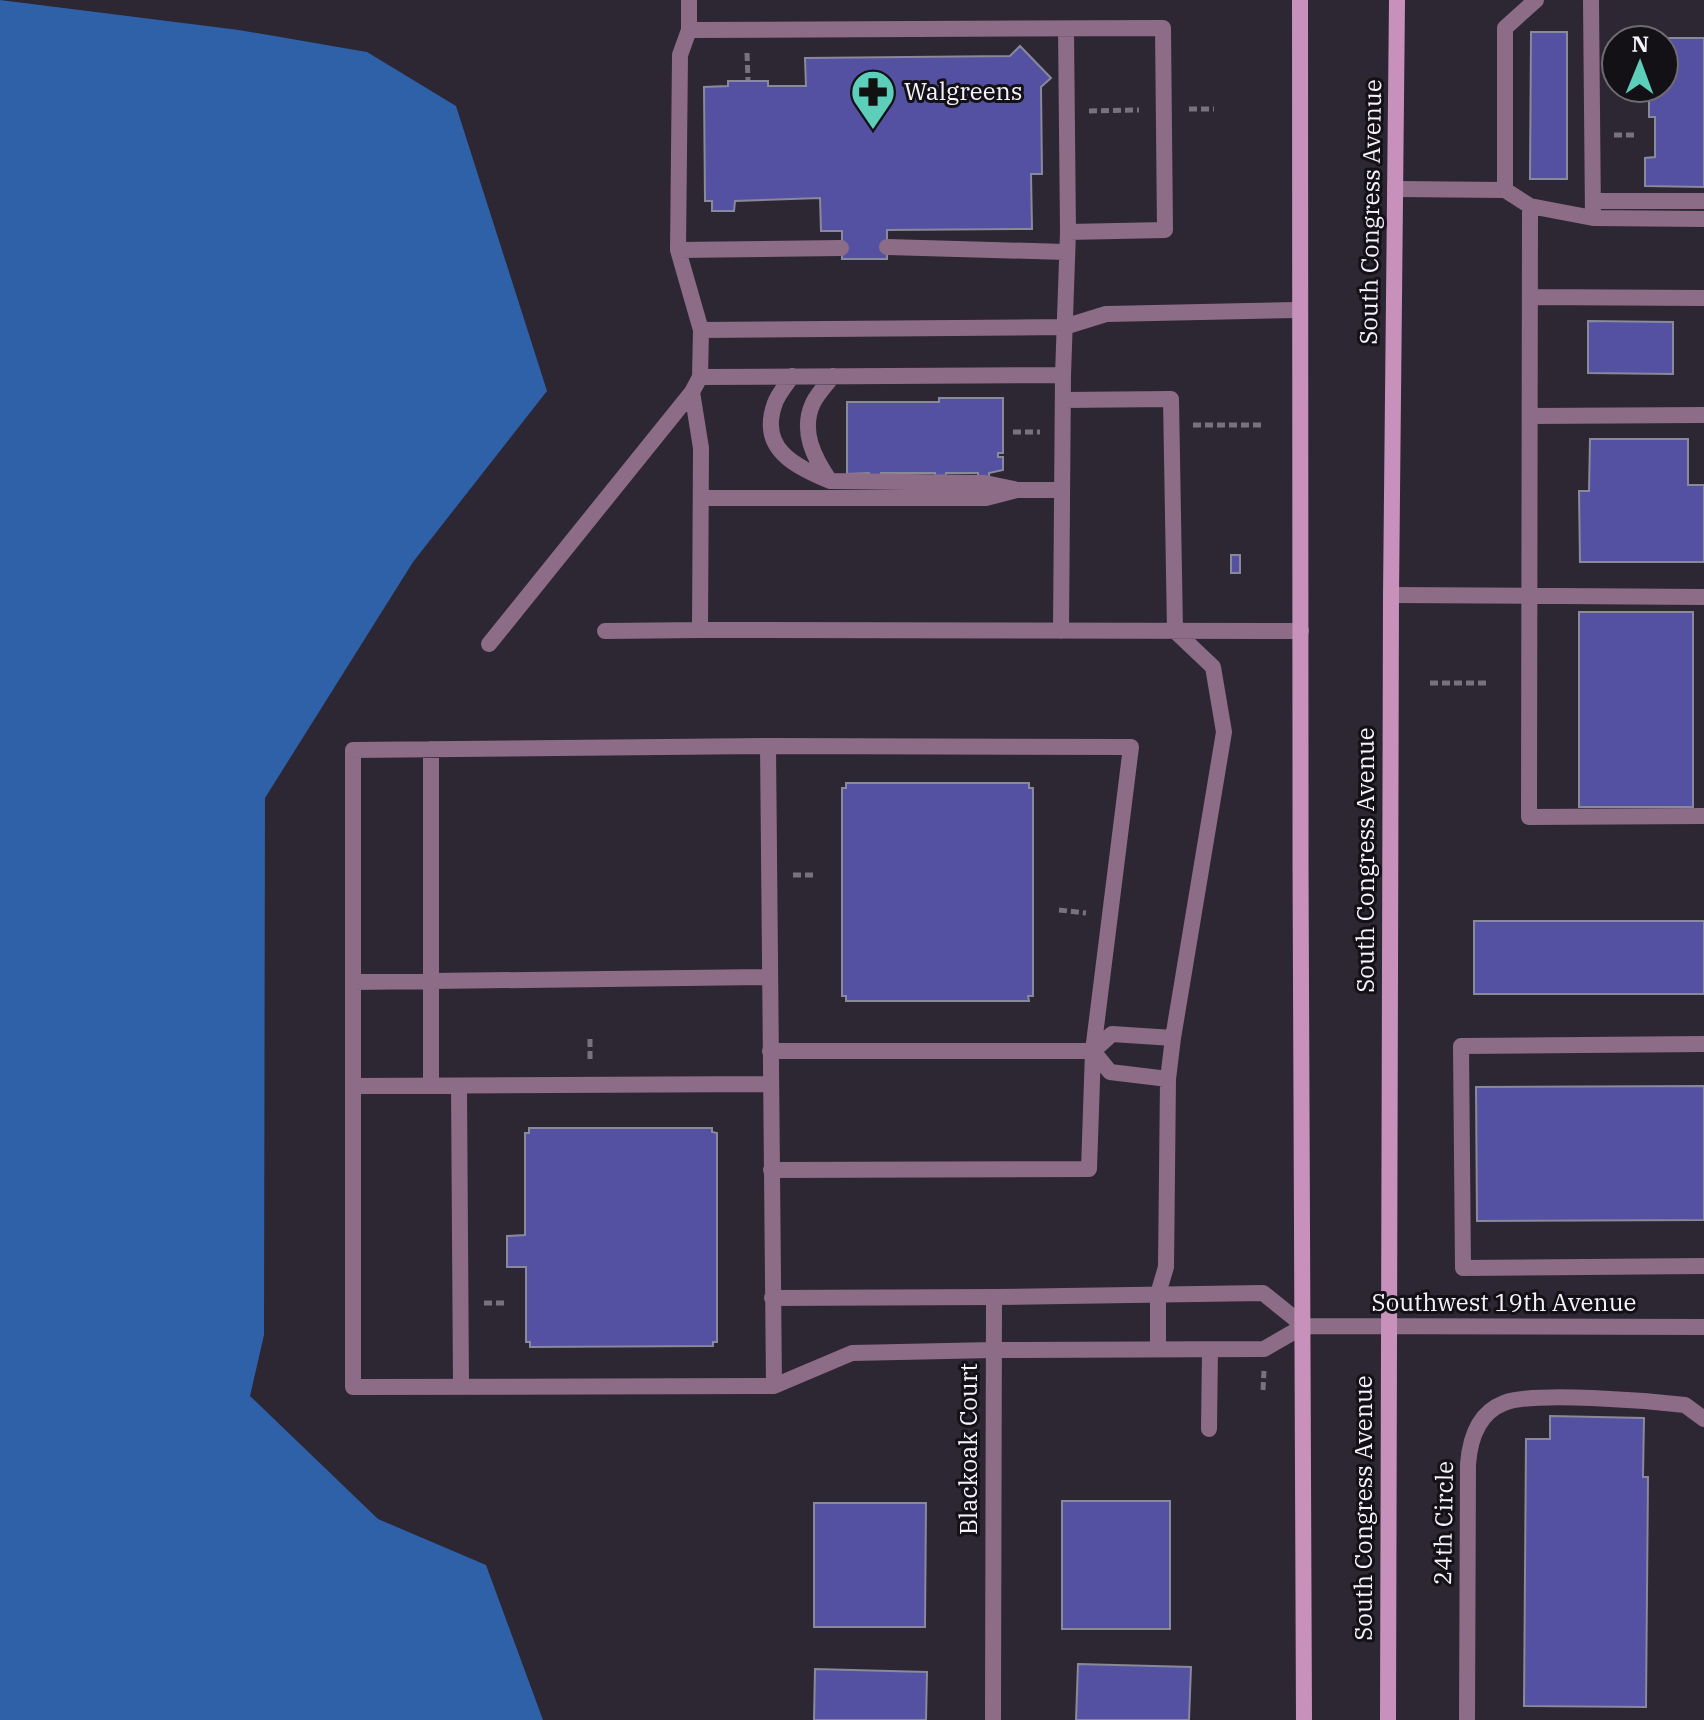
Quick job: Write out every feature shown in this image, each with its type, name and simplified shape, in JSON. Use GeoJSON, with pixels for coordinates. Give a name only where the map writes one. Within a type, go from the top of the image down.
{"type":"FeatureCollection","features":[{"type":"Feature","properties":{"kind":"main road"},"geometry":{"type":"LineString","coordinates":[[1300,0],[1298,310],[1304,1720]]}},
{"type":"Feature","properties":{"kind":"main road","name":"South Congress Avenue"},"geometry":{"type":"LineString","coordinates":[[1388,1720],[1391,595],[1397,0]]}},
{"type":"Feature","properties":{"kind":"street"},"geometry":{"type":"LineString","coordinates":[[689,0],[689,30],[680,55],[678,250],[701,330],[696,384],[701,448],[700,630]]}},
{"type":"Feature","properties":{"kind":"street"},"geometry":{"type":"LineString","coordinates":[[1505,190],[1505,28],[1536,0]]}},
{"type":"Feature","properties":{"kind":"street"},"geometry":{"type":"LineString","coordinates":[[1591,0],[1593,209]]}},
{"type":"Feature","properties":{"kind":"street"},"geometry":{"type":"LineString","coordinates":[[689,30],[1163,28],[1165,230],[1068,232]]}},
{"type":"Feature","properties":{"kind":"street"},"geometry":{"type":"LineString","coordinates":[[1061,631],[1063,375],[1068,232],[1066,30]]}},
{"type":"Feature","properties":{"kind":"street"},"geometry":{"type":"LineString","coordinates":[[1395,189],[1505,190],[1530,206],[1704,219]]}},
{"type":"Feature","properties":{"kind":"street"},"geometry":{"type":"LineString","coordinates":[[1593,209],[1704,201]]}},
{"type":"Feature","properties":{"kind":"street"},"geometry":{"type":"LineString","coordinates":[[1530,206],[1529,817],[1704,816]]}},
{"type":"Feature","properties":{"kind":"street"},"geometry":{"type":"LineString","coordinates":[[887,247],[1066,252]]}},
{"type":"Feature","properties":{"kind":"street"},"geometry":{"type":"LineString","coordinates":[[678,250],[841,248]]}},
{"type":"Feature","properties":{"kind":"street"},"geometry":{"type":"LineString","coordinates":[[1530,297],[1704,298]]}},
{"type":"Feature","properties":{"kind":"street"},"geometry":{"type":"LineString","coordinates":[[701,330],[1064,327],[1106,314],[1298,310]]}},
{"type":"Feature","properties":{"kind":"street"},"geometry":{"type":"LineString","coordinates":[[489,644],[696,384],[792,376],[1063,375]]}},
{"type":"Feature","properties":{"kind":"street"},"geometry":{"type":"LineString","coordinates":[[792,376],[775,402],[771,425],[778,450],[796,467],[830,481],[985,483],[1017,490],[1062,490]]}},
{"type":"Feature","properties":{"kind":"street"},"geometry":{"type":"LineString","coordinates":[[830,481],[813,457],[808,428],[813,403],[833,376]]}},
{"type":"Feature","properties":{"kind":"street"},"geometry":{"type":"LineString","coordinates":[[1063,400],[1171,399],[1175,631],[1213,667],[1224,732],[1168,1079],[1166,1267],[1158,1294],[1158,1349]]}},
{"type":"Feature","properties":{"kind":"street"},"geometry":{"type":"LineString","coordinates":[[1530,416],[1704,415]]}},
{"type":"Feature","properties":{"kind":"street"},"geometry":{"type":"LineString","coordinates":[[701,498],[986,498],[1017,490]]}},
{"type":"Feature","properties":{"kind":"street"},"geometry":{"type":"LineString","coordinates":[[1391,595],[1704,597]]}},
{"type":"Feature","properties":{"kind":"street"},"geometry":{"type":"LineString","coordinates":[[605,631],[1301,631]]}},
{"type":"Feature","properties":{"kind":"street"},"geometry":{"type":"LineString","coordinates":[[768,746],[774,1386]]}},
{"type":"Feature","properties":{"kind":"street"},"geometry":{"type":"LineString","coordinates":[[771,1170],[1089,1169],[1093,1051],[1131,747],[353,750],[353,1387],[774,1386],[852,1353],[994,1350],[994,1297]]}},
{"type":"Feature","properties":{"kind":"street"},"geometry":{"type":"LineString","coordinates":[[431,749],[431,1086]]}},
{"type":"Feature","properties":{"kind":"street"},"geometry":{"type":"LineString","coordinates":[[353,982],[770,977]]}},
{"type":"Feature","properties":{"kind":"street"},"geometry":{"type":"LineString","coordinates":[[770,1051],[1093,1051],[1112,1034],[1173,1038]]}},
{"type":"Feature","properties":{"kind":"street"},"geometry":{"type":"LineString","coordinates":[[1704,1044],[1461,1046],[1463,1268],[1704,1266]]}},
{"type":"Feature","properties":{"kind":"street"},"geometry":{"type":"LineString","coordinates":[[1093,1051],[1110,1072],[1168,1079]]}},
{"type":"Feature","properties":{"kind":"street"},"geometry":{"type":"LineString","coordinates":[[355,1086],[770,1084]]}},
{"type":"Feature","properties":{"kind":"street"},"geometry":{"type":"LineString","coordinates":[[459,1087],[461,1386]]}},
{"type":"Feature","properties":{"kind":"street"},"geometry":{"type":"LineString","coordinates":[[772,1298],[1263,1293],[1304,1326]]}},
{"type":"Feature","properties":{"kind":"street","name":"Southwest 19th Avenue"},"geometry":{"type":"LineString","coordinates":[[1304,1326],[1704,1327]]}},
{"type":"Feature","properties":{"kind":"street","name":"Blackoak Court"},"geometry":{"type":"LineString","coordinates":[[993,1720],[994,1350],[1264,1349],[1304,1326]]}},
{"type":"Feature","properties":{"kind":"street"},"geometry":{"type":"LineString","coordinates":[[1209,1429],[1210,1350]]}},
{"type":"Feature","properties":{"kind":"street","name":"24th Circle"},"geometry":{"type":"LineString","coordinates":[[1467,1720],[1468,1464],[1469,1445],[1479,1424],[1488,1413],[1504,1403],[1531,1398],[1685,1405],[1704,1419]]}},
{"type":"Feature","properties":{"kind":"path"},"geometry":{"type":"LineString","coordinates":[[747,52],[748,80]]}},
{"type":"Feature","properties":{"kind":"path"},"geometry":{"type":"LineString","coordinates":[[1184,110],[1214,109]]}},
{"type":"Feature","properties":{"kind":"path"},"geometry":{"type":"LineString","coordinates":[[1088,111],[1142,110]]}},
{"type":"Feature","properties":{"kind":"path"},"geometry":{"type":"LineString","coordinates":[[1609,135],[1637,135]]}},
{"type":"Feature","properties":{"kind":"path"},"geometry":{"type":"LineString","coordinates":[[1193,425],[1264,425]]}},
{"type":"Feature","properties":{"kind":"path"},"geometry":{"type":"LineString","coordinates":[[1013,432],[1041,432]]}},
{"type":"Feature","properties":{"kind":"path"},"geometry":{"type":"LineString","coordinates":[[1430,683],[1487,683]]}},
{"type":"Feature","properties":{"kind":"path"},"geometry":{"type":"LineString","coordinates":[[785,875],[816,875]]}},
{"type":"Feature","properties":{"kind":"path"},"geometry":{"type":"LineString","coordinates":[[1059,910],[1090,914]]}},
{"type":"Feature","properties":{"kind":"path"},"geometry":{"type":"LineString","coordinates":[[590,1039],[590,1067]]}},
{"type":"Feature","properties":{"kind":"path"},"geometry":{"type":"LineString","coordinates":[[480,1303],[507,1303]]}},
{"type":"Feature","properties":{"kind":"water"},"geometry":{"type":"Polygon","coordinates":[[[0,0],[239,30],[367,52],[456,106],[547,391],[413,562],[265,798],[264,1335],[250,1396],[378,1519],[486,1565],[543,1720],[0,1720],[0,0]]]}},
{"type":"Feature","properties":{"kind":"building"},"geometry":{"type":"Polygon","coordinates":[[[1531,32],[1567,32],[1567,179],[1530,179],[1531,32]]]}},
{"type":"Feature","properties":{"kind":"building"},"geometry":{"type":"Polygon","coordinates":[[[1680,38],[1704,38],[1704,187],[1645,186],[1645,158],[1655,157],[1655,117],[1649,117],[1649,104],[1680,104],[1680,38]]]}},
{"type":"Feature","properties":{"kind":"building","name":"Walgreens"},"geometry":{"type":"Polygon","coordinates":[[[1020,46],[1051,78],[1041,87],[1042,174],[1031,174],[1032,229],[887,230],[887,259],[842,259],[842,231],[821,231],[820,198],[735,201],[734,211],[712,211],[712,201],[705,201],[704,87],[728,86],[728,81],[768,81],[768,86],[806,86],[805,58],[1010,56],[1020,46]]]}},
{"type":"Feature","properties":{"kind":"building"},"geometry":{"type":"Polygon","coordinates":[[[1588,321],[1673,322],[1673,374],[1588,373],[1588,321]]]}},
{"type":"Feature","properties":{"kind":"building"},"geometry":{"type":"Polygon","coordinates":[[[939,398],[1003,398],[1003,453],[998,453],[998,457],[1003,457],[1003,470],[989,473],[989,479],[978,480],[978,473],[946,473],[945,480],[935,480],[935,473],[881,473],[881,480],[869,480],[869,473],[847,474],[847,402],[939,402],[939,398]]]}},
{"type":"Feature","properties":{"kind":"building"},"geometry":{"type":"Polygon","coordinates":[[[1590,439],[1688,439],[1688,485],[1704,485],[1704,562],[1580,562],[1579,491],[1589,491],[1590,439]]]}},
{"type":"Feature","properties":{"kind":"building"},"geometry":{"type":"Polygon","coordinates":[[[1231,555],[1240,555],[1240,573],[1231,573],[1231,555]]]}},
{"type":"Feature","properties":{"kind":"building"},"geometry":{"type":"Polygon","coordinates":[[[1579,612],[1693,612],[1693,807],[1579,807],[1579,612]]]}},
{"type":"Feature","properties":{"kind":"building"},"geometry":{"type":"Polygon","coordinates":[[[846,783],[1029,783],[1029,788],[1033,788],[1033,996],[1028,996],[1029,1001],[846,1001],[846,996],[842,996],[842,788],[846,788],[846,783]]]}},
{"type":"Feature","properties":{"kind":"building"},"geometry":{"type":"Polygon","coordinates":[[[1474,921],[1704,921],[1704,994],[1474,994],[1474,921]]]}},
{"type":"Feature","properties":{"kind":"building"},"geometry":{"type":"Polygon","coordinates":[[[1704,1086],[1704,1220],[1477,1221],[1476,1087],[1704,1086]]]}},
{"type":"Feature","properties":{"kind":"building"},"geometry":{"type":"Polygon","coordinates":[[[529,1128],[712,1128],[712,1132],[717,1133],[717,1342],[713,1342],[713,1346],[530,1347],[530,1342],[526,1342],[526,1267],[507,1267],[507,1236],[525,1235],[525,1133],[529,1133],[529,1128]]]}},
{"type":"Feature","properties":{"kind":"building"},"geometry":{"type":"Polygon","coordinates":[[[1550,1416],[1644,1418],[1643,1477],[1648,1477],[1646,1707],[1524,1706],[1526,1439],[1550,1439],[1550,1416]]]}},
{"type":"Feature","properties":{"kind":"building"},"geometry":{"type":"Polygon","coordinates":[[[1062,1501],[1170,1501],[1170,1629],[1062,1629],[1062,1501]]]}},
{"type":"Feature","properties":{"kind":"building"},"geometry":{"type":"Polygon","coordinates":[[[814,1503],[926,1503],[925,1627],[814,1627],[814,1503]]]}},
{"type":"Feature","properties":{"kind":"building"},"geometry":{"type":"Polygon","coordinates":[[[1078,1664],[1191,1667],[1189,1720],[1076,1720],[1078,1664]]]}},
{"type":"Feature","properties":{"kind":"building"},"geometry":{"type":"Polygon","coordinates":[[[815,1669],[927,1672],[926,1720],[814,1720],[815,1669]]]}},
{"type":"Feature","properties":{"kind":"place","name":"Walgreens"},"geometry":{"type":"Point","coordinates":[873,131]}}]}
